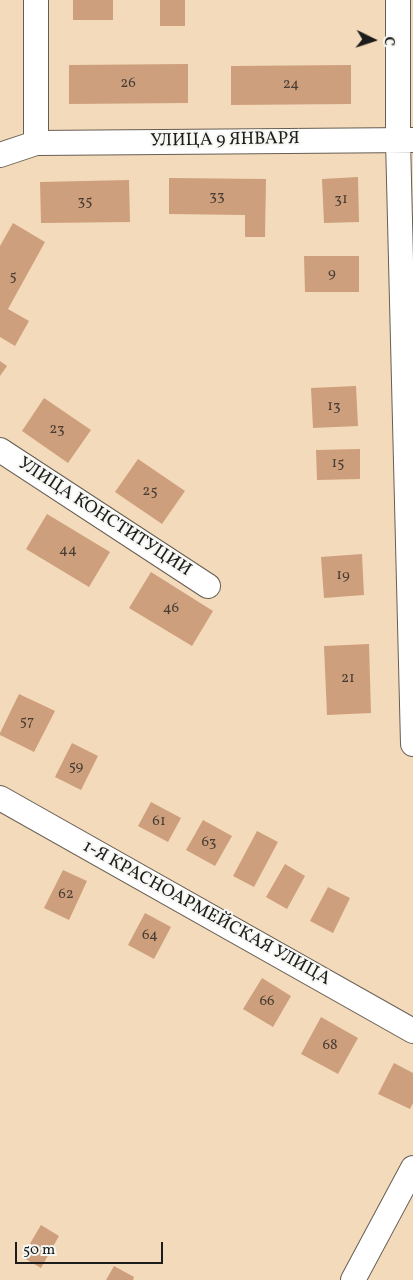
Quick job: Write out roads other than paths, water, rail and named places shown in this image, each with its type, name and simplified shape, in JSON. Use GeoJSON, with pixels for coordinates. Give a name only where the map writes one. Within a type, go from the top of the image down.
{"type":"FeatureCollection","features":[{"type":"Feature","properties":{"kind":"street"},"geometry":{"type":"LineString","coordinates":[[36,0],[36,143]]}},
{"type":"Feature","properties":{"kind":"street"},"geometry":{"type":"LineString","coordinates":[[398,0],[405,140],[413,744]]}},
{"type":"Feature","properties":{"kind":"street","name":"УЛИЦА 9 ЯНВАРЯ"},"geometry":{"type":"LineString","coordinates":[[0,155],[36,143],[405,140]]}},
{"type":"Feature","properties":{"kind":"street","name":"УЛИЦА КОНСТИТУЦИИ"},"geometry":{"type":"LineString","coordinates":[[0,450],[208,586]]}},
{"type":"Feature","properties":{"kind":"street","name":"1-Я КРАСНОАРМЕЙСКАЯ УЛИЦА"},"geometry":{"type":"LineString","coordinates":[[0,798],[413,1031]]}},
{"type":"Feature","properties":{"kind":"street"},"geometry":{"type":"LineString","coordinates":[[353,1280],[413,1168]]}}]}
